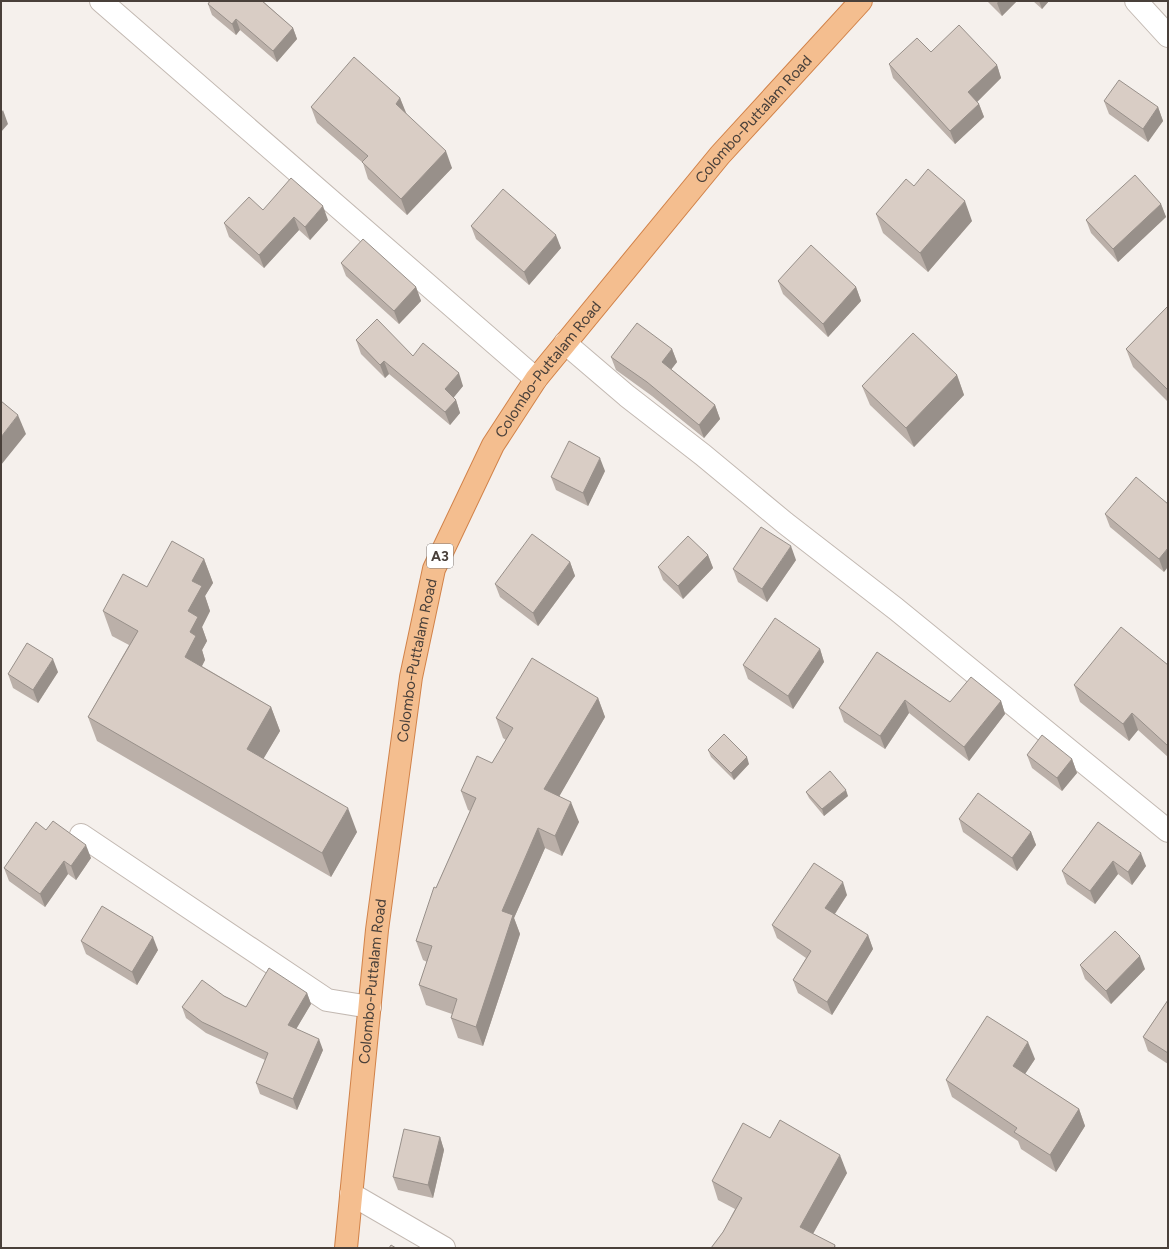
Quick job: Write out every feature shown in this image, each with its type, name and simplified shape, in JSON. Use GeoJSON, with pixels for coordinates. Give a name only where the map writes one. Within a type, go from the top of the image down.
{"type":"FeatureCollection","features":[{"type":"Feature","properties":{"kind":"highway","name":"Colombo-Puttalam Road"},"geometry":{"type":"LineString","coordinates":[[346,1248],[377,930],[411,677],[434,570],[493,445],[536,379],[720,155],[861,1]]}},
{"type":"Feature","properties":{"kind":"street"},"geometry":{"type":"LineString","coordinates":[[101,1],[536,379]]}},
{"type":"Feature","properties":{"kind":"street"},"geometry":{"type":"LineString","coordinates":[[1136,1],[1168,36]]}},
{"type":"Feature","properties":{"kind":"street"},"geometry":{"type":"LineString","coordinates":[[565,343],[627,396],[703,455],[785,523],[896,609],[1168,831]]}},
{"type":"Feature","properties":{"kind":"street"},"geometry":{"type":"LineString","coordinates":[[81,835],[328,1000],[370,1007]]}},
{"type":"Feature","properties":{"kind":"street"},"geometry":{"type":"LineString","coordinates":[[352,1194],[444,1248]]}},
{"type":"Feature","properties":{"kind":"building"},"geometry":{"type":"Polygon","coordinates":[[[210,1],[262,1],[293,28],[273,51],[236,19],[232,24],[208,4],[210,1]]]}},
{"type":"Feature","properties":{"kind":"building"},"geometry":{"type":"Polygon","coordinates":[[[959,25],[997,65],[968,92],[979,104],[950,131],[889,64],[917,38],[931,52],[959,25]]]}},
{"type":"Feature","properties":{"kind":"building"},"geometry":{"type":"Polygon","coordinates":[[[354,57],[400,98],[396,104],[446,151],[401,199],[362,162],[368,156],[311,107],[354,57]]]}},
{"type":"Feature","properties":{"kind":"building"},"geometry":{"type":"Polygon","coordinates":[[[1119,80],[1158,107],[1143,129],[1104,101],[1119,80]]]}},
{"type":"Feature","properties":{"kind":"building"},"geometry":{"type":"Polygon","coordinates":[[[928,169],[965,201],[920,253],[876,214],[906,179],[914,186],[928,169]]]}},
{"type":"Feature","properties":{"kind":"building"},"geometry":{"type":"Polygon","coordinates":[[[1135,175],[1161,204],[1113,249],[1086,220],[1135,175]]]}},
{"type":"Feature","properties":{"kind":"building"},"geometry":{"type":"Polygon","coordinates":[[[291,178],[323,206],[305,227],[294,217],[259,255],[224,223],[249,197],[263,210],[291,178]]]}},
{"type":"Feature","properties":{"kind":"building"},"geometry":{"type":"Polygon","coordinates":[[[503,189],[556,235],[524,272],[471,226],[503,189]]]}},
{"type":"Feature","properties":{"kind":"building"},"geometry":{"type":"Polygon","coordinates":[[[363,239],[416,287],[394,311],[341,263],[363,239]]]}},
{"type":"Feature","properties":{"kind":"building"},"geometry":{"type":"Polygon","coordinates":[[[811,245],[856,287],[823,324],[778,281],[811,245]]]}},
{"type":"Feature","properties":{"kind":"building"},"geometry":{"type":"Polygon","coordinates":[[[1168,306],[1168,390],[1126,349],[1168,306]]]}},
{"type":"Feature","properties":{"kind":"building"},"geometry":{"type":"Polygon","coordinates":[[[377,319],[413,356],[423,343],[459,373],[445,389],[456,400],[445,412],[384,361],[380,365],[356,340],[377,319]]]}},
{"type":"Feature","properties":{"kind":"building"},"geometry":{"type":"Polygon","coordinates":[[[637,323],[672,349],[662,362],[715,405],[699,425],[647,382],[611,357],[637,323]]]}},
{"type":"Feature","properties":{"kind":"building"},"geometry":{"type":"Polygon","coordinates":[[[913,333],[957,375],[906,428],[862,386],[913,333]]]}},
{"type":"Feature","properties":{"kind":"building"},"geometry":{"type":"Polygon","coordinates":[[[1,401],[18,415],[1,437],[1,401]]]}},
{"type":"Feature","properties":{"kind":"building"},"geometry":{"type":"Polygon","coordinates":[[[569,441],[600,458],[583,493],[551,477],[569,441]]]}},
{"type":"Feature","properties":{"kind":"building"},"geometry":{"type":"Polygon","coordinates":[[[1136,477],[1168,504],[1168,548],[1159,559],[1105,514],[1136,477]]]}},
{"type":"Feature","properties":{"kind":"building"},"geometry":{"type":"Polygon","coordinates":[[[761,527],[791,546],[762,589],[733,569],[761,527]]]}},
{"type":"Feature","properties":{"kind":"building"},"geometry":{"type":"Polygon","coordinates":[[[532,534],[570,562],[533,613],[495,584],[532,534]]]}},
{"type":"Feature","properties":{"kind":"building"},"geometry":{"type":"Polygon","coordinates":[[[688,536],[708,555],[678,586],[658,567],[688,536]]]}},
{"type":"Feature","properties":{"kind":"building"},"geometry":{"type":"Polygon","coordinates":[[[172,541],[204,559],[192,581],[202,586],[188,611],[198,617],[190,632],[196,636],[185,657],[271,707],[247,749],[348,808],[322,853],[88,717],[138,631],[103,611],[123,574],[147,587],[172,541]]]}},
{"type":"Feature","properties":{"kind":"building"},"geometry":{"type":"Polygon","coordinates":[[[775,618],[820,649],[788,696],[743,665],[775,618]]]}},
{"type":"Feature","properties":{"kind":"building"},"geometry":{"type":"Polygon","coordinates":[[[1121,627],[1168,665],[1168,746],[1132,713],[1123,724],[1074,685],[1121,627]]]}},
{"type":"Feature","properties":{"kind":"building"},"geometry":{"type":"Polygon","coordinates":[[[27,643],[53,659],[33,690],[8,674],[27,643]]]}},
{"type":"Feature","properties":{"kind":"building"},"geometry":{"type":"Polygon","coordinates":[[[877,652],[950,702],[971,677],[1001,701],[964,747],[905,700],[880,736],[839,708],[877,652]]]}},
{"type":"Feature","properties":{"kind":"building"},"geometry":{"type":"Polygon","coordinates":[[[532,658],[598,698],[544,789],[571,802],[555,836],[538,828],[502,911],[513,915],[476,1027],[451,1018],[457,999],[419,985],[432,946],[416,941],[434,887],[436,888],[476,798],[461,791],[477,756],[492,763],[513,728],[496,718],[532,658]]]}},
{"type":"Feature","properties":{"kind":"building"},"geometry":{"type":"Polygon","coordinates":[[[724,734],[747,757],[731,773],[708,750],[724,734]]]}},
{"type":"Feature","properties":{"kind":"building"},"geometry":{"type":"Polygon","coordinates":[[[1042,735],[1072,759],[1057,778],[1027,755],[1042,735]]]}},
{"type":"Feature","properties":{"kind":"building"},"geometry":{"type":"Polygon","coordinates":[[[830,771],[846,790],[822,809],[806,792],[830,771]]]}},
{"type":"Feature","properties":{"kind":"building"},"geometry":{"type":"Polygon","coordinates":[[[978,793],[1031,832],[1012,858],[959,819],[978,793]]]}},
{"type":"Feature","properties":{"kind":"building"},"geometry":{"type":"Polygon","coordinates":[[[53,821],[86,845],[71,866],[64,861],[40,894],[4,868],[36,822],[46,830],[53,821]]]}},
{"type":"Feature","properties":{"kind":"building"},"geometry":{"type":"Polygon","coordinates":[[[1098,822],[1141,853],[1128,872],[1113,861],[1090,891],[1062,871],[1098,822]]]}},
{"type":"Feature","properties":{"kind":"building"},"geometry":{"type":"Polygon","coordinates":[[[814,863],[843,882],[825,908],[868,935],[827,1002],[793,980],[811,951],[772,925],[814,863]]]}},
{"type":"Feature","properties":{"kind":"building"},"geometry":{"type":"Polygon","coordinates":[[[102,906],[153,937],[132,972],[81,941],[102,906]]]}},
{"type":"Feature","properties":{"kind":"building"},"geometry":{"type":"Polygon","coordinates":[[[1115,931],[1140,956],[1106,991],[1080,965],[1115,931]]]}},
{"type":"Feature","properties":{"kind":"building"},"geometry":{"type":"Polygon","coordinates":[[[269,968],[307,993],[288,1025],[319,1039],[293,1099],[256,1083],[268,1053],[202,1022],[182,1007],[202,980],[224,996],[246,1007],[269,968]]]}},
{"type":"Feature","properties":{"kind":"building"},"geometry":{"type":"Polygon","coordinates":[[[1168,1000],[1168,1053],[1143,1037],[1168,1000]]]}},
{"type":"Feature","properties":{"kind":"building"},"geometry":{"type":"Polygon","coordinates":[[[987,1016],[1028,1042],[1013,1066],[1079,1109],[1050,1155],[1014,1132],[1017,1128],[946,1080],[987,1016]]]}},
{"type":"Feature","properties":{"kind":"building"},"geometry":{"type":"Polygon","coordinates":[[[780,1120],[840,1155],[800,1227],[835,1245],[834,1248],[711,1248],[723,1232],[742,1198],[712,1181],[743,1123],[770,1138],[780,1120]]]}},
{"type":"Feature","properties":{"kind":"building"},"geometry":{"type":"Polygon","coordinates":[[[404,1129],[440,1137],[428,1185],[393,1177],[404,1129]]]}},
{"type":"Feature","properties":{"kind":"building"},"geometry":{"type":"Polygon","coordinates":[[[391,1245],[396,1248],[389,1248],[391,1245]]]}}]}
